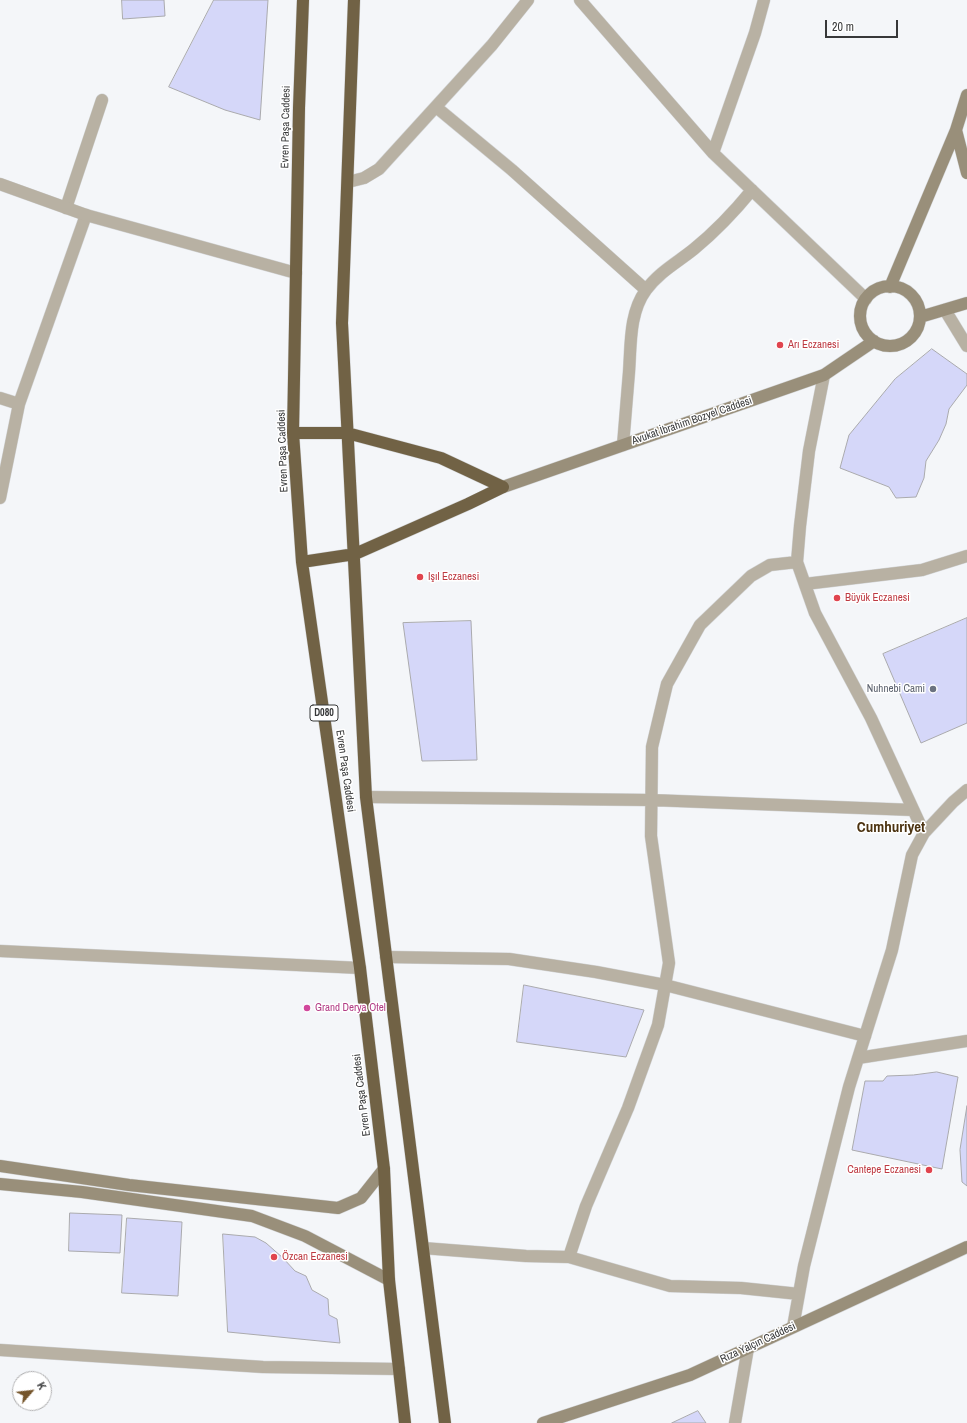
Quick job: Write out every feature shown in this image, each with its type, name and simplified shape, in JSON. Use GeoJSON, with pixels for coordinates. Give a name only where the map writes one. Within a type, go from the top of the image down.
{"type":"FeatureCollection","features":[{"type":"Feature","properties":{"kind":"highway","name":"Evren Paşa Caddesi"},"geometry":{"type":"LineString","coordinates":[[303,0],[293,433],[302,562],[360,968],[384,1169],[389,1280],[405,1423]]}},
{"type":"Feature","properties":{"kind":"highway","name":"Evren Paşa Caddesi"},"geometry":{"type":"LineString","coordinates":[[354,0],[342,323],[355,554],[366,796],[445,1423]]}},
{"type":"Feature","properties":{"kind":"highway"},"geometry":{"type":"LineString","coordinates":[[293,433],[347,433],[441,458],[503,487]]}},
{"type":"Feature","properties":{"kind":"highway"},"geometry":{"type":"LineString","coordinates":[[302,562],[355,554],[503,487]]}},
{"type":"Feature","properties":{"kind":"street"},"geometry":{"type":"LineString","coordinates":[[348,182],[364,178],[379,169],[492,45],[528,0]]}},
{"type":"Feature","properties":{"kind":"street"},"geometry":{"type":"LineString","coordinates":[[580,0],[712,153],[866,299]]}},
{"type":"Feature","properties":{"kind":"street"},"geometry":{"type":"LineString","coordinates":[[712,153],[755,33],[764,0]]}},
{"type":"Feature","properties":{"kind":"street"},"geometry":{"type":"LineString","coordinates":[[890,286],[956,130],[967,95]]}},
{"type":"Feature","properties":{"kind":"street"},"geometry":{"type":"LineString","coordinates":[[66,208],[102,100]]}},
{"type":"Feature","properties":{"kind":"street"},"geometry":{"type":"LineString","coordinates":[[436,107],[512,170],[646,290]]}},
{"type":"Feature","properties":{"kind":"street"},"geometry":{"type":"LineString","coordinates":[[956,130],[967,173]]}},
{"type":"Feature","properties":{"kind":"street"},"geometry":{"type":"LineString","coordinates":[[0,184],[86,215],[296,273]]}},
{"type":"Feature","properties":{"kind":"street"},"geometry":{"type":"LineString","coordinates":[[623,445],[633,322],[640,300],[646,290],[669,267],[714,232],[734,212],[752,190]]}},
{"type":"Feature","properties":{"kind":"street"},"geometry":{"type":"LineString","coordinates":[[0,498],[19,404],[86,215]]}},
{"type":"Feature","properties":{"kind":"street"},"geometry":{"type":"LineString","coordinates":[[890,286],[900,288],[908,292],[915,299],[919,308],[920,317],[917,329],[910,339],[898,345],[886,346],[874,341],[867,335],[862,326],[861,317],[862,308],[866,299],[873,292],[890,286]]}},
{"type":"Feature","properties":{"kind":"street"},"geometry":{"type":"LineString","coordinates":[[920,317],[967,303]]}},
{"type":"Feature","properties":{"kind":"street"},"geometry":{"type":"LineString","coordinates":[[945,310],[967,346]]}},
{"type":"Feature","properties":{"kind":"street","name":"Avukat İbrahim Bozyel Caddesi"},"geometry":{"type":"LineString","coordinates":[[503,487],[824,375],[874,341]]}},
{"type":"Feature","properties":{"kind":"street"},"geometry":{"type":"LineString","coordinates":[[824,375],[809,451],[800,526],[798,562],[815,614],[871,718],[924,833]]}},
{"type":"Feature","properties":{"kind":"street"},"geometry":{"type":"LineString","coordinates":[[0,398],[19,404]]}},
{"type":"Feature","properties":{"kind":"street"},"geometry":{"type":"LineString","coordinates":[[805,584],[922,570],[967,556]]}},
{"type":"Feature","properties":{"kind":"street"},"geometry":{"type":"LineString","coordinates":[[569,1257],[586,1206],[628,1108],[658,1025],[669,963],[651,836],[652,747],[667,684],[700,625],[751,576],[770,565],[798,562]]}},
{"type":"Feature","properties":{"kind":"street"},"geometry":{"type":"LineString","coordinates":[[793,1327],[806,1259],[849,1087],[892,950],[912,855],[924,833],[966,794]]}},
{"type":"Feature","properties":{"kind":"street"},"geometry":{"type":"LineString","coordinates":[[366,796],[651,800],[913,810]]}},
{"type":"Feature","properties":{"kind":"street"},"geometry":{"type":"LineString","coordinates":[[0,951],[360,968]]}},
{"type":"Feature","properties":{"kind":"street"},"geometry":{"type":"LineString","coordinates":[[386,957],[509,959],[596,972],[665,985],[865,1036]]}},
{"type":"Feature","properties":{"kind":"street"},"geometry":{"type":"LineString","coordinates":[[858,1058],[967,1041]]}},
{"type":"Feature","properties":{"kind":"street"},"geometry":{"type":"LineString","coordinates":[[0,1166],[129,1185],[338,1208],[361,1198],[384,1169]]}},
{"type":"Feature","properties":{"kind":"street"},"geometry":{"type":"LineString","coordinates":[[0,1184],[82,1192],[252,1216],[305,1236],[389,1280]]}},
{"type":"Feature","properties":{"kind":"street","name":"Rıza Yalçın Caddesi"},"geometry":{"type":"LineString","coordinates":[[543,1423],[690,1374],[967,1247]]}},
{"type":"Feature","properties":{"kind":"street"},"geometry":{"type":"LineString","coordinates":[[423,1248],[526,1256],[569,1257],[670,1286],[741,1288],[799,1294]]}},
{"type":"Feature","properties":{"kind":"street"},"geometry":{"type":"LineString","coordinates":[[735,1423],[748,1348]]}},
{"type":"Feature","properties":{"kind":"street"},"geometry":{"type":"LineString","coordinates":[[0,1350],[263,1367],[399,1369]]}},
{"type":"Feature","properties":{"kind":"building"},"geometry":{"type":"Polygon","coordinates":[[[122,0],[164,0],[165,16],[123,19],[122,0]]]}},
{"type":"Feature","properties":{"kind":"building"},"geometry":{"type":"Polygon","coordinates":[[[214,0],[268,0],[260,120],[225,110],[169,87],[214,0]]]}},
{"type":"Feature","properties":{"kind":"building"},"geometry":{"type":"Polygon","coordinates":[[[932,349],[967,374],[967,385],[949,409],[946,424],[939,440],[926,461],[924,478],[916,497],[896,498],[889,487],[840,468],[849,435],[895,379],[932,349]]]}},
{"type":"Feature","properties":{"kind":"building","name":"Nuhnebi Cami"},"geometry":{"type":"Polygon","coordinates":[[[967,618],[967,723],[921,743],[883,654],[967,618]]]}},
{"type":"Feature","properties":{"kind":"building"},"geometry":{"type":"Polygon","coordinates":[[[471,621],[477,760],[422,761],[403,623],[471,621]]]}},
{"type":"Feature","properties":{"kind":"building"},"geometry":{"type":"Polygon","coordinates":[[[524,985],[644,1010],[626,1057],[517,1042],[524,985]]]}},
{"type":"Feature","properties":{"kind":"building"},"geometry":{"type":"Polygon","coordinates":[[[937,1072],[958,1077],[942,1169],[852,1150],[865,1081],[883,1081],[887,1076],[937,1072]]]}},
{"type":"Feature","properties":{"kind":"building"},"geometry":{"type":"Polygon","coordinates":[[[967,1106],[967,1186],[962,1182],[960,1150],[967,1106]]]}},
{"type":"Feature","properties":{"kind":"building"},"geometry":{"type":"Polygon","coordinates":[[[70,1213],[122,1215],[120,1253],[69,1251],[70,1213]]]}},
{"type":"Feature","properties":{"kind":"building"},"geometry":{"type":"Polygon","coordinates":[[[127,1218],[182,1222],[178,1296],[122,1293],[127,1218]]]}},
{"type":"Feature","properties":{"kind":"building"},"geometry":{"type":"Polygon","coordinates":[[[223,1234],[255,1237],[266,1243],[295,1271],[306,1276],[312,1290],[328,1299],[329,1315],[337,1319],[340,1343],[228,1332],[223,1234]]]}},
{"type":"Feature","properties":{"kind":"building"},"geometry":{"type":"Polygon","coordinates":[[[698,1411],[706,1423],[672,1423],[698,1411]]]}},
{"type":"Feature","properties":{"kind":"place","name":"Arı Eczanesi"},"geometry":{"type":"Point","coordinates":[780,345]}},
{"type":"Feature","properties":{"kind":"place","name":"Işıl Eczanesi"},"geometry":{"type":"Point","coordinates":[420,577]}},
{"type":"Feature","properties":{"kind":"place","name":"Büyük Eczanesi"},"geometry":{"type":"Point","coordinates":[837,598]}},
{"type":"Feature","properties":{"kind":"place","name":"Nuhnebi Cami"},"geometry":{"type":"Point","coordinates":[933,689]}},
{"type":"Feature","properties":{"kind":"place","name":"Grand Derya Otel"},"geometry":{"type":"Point","coordinates":[307,1008]}},
{"type":"Feature","properties":{"kind":"place","name":"Cantepe Eczanesi"},"geometry":{"type":"Point","coordinates":[929,1170]}},
{"type":"Feature","properties":{"kind":"place","name":"Özcan Eczanesi"},"geometry":{"type":"Point","coordinates":[274,1257]}},
{"type":"Feature","properties":{"kind":"district","name":"Cumhuriyet"},"geometry":{"type":"Point","coordinates":[891,828]}}]}
